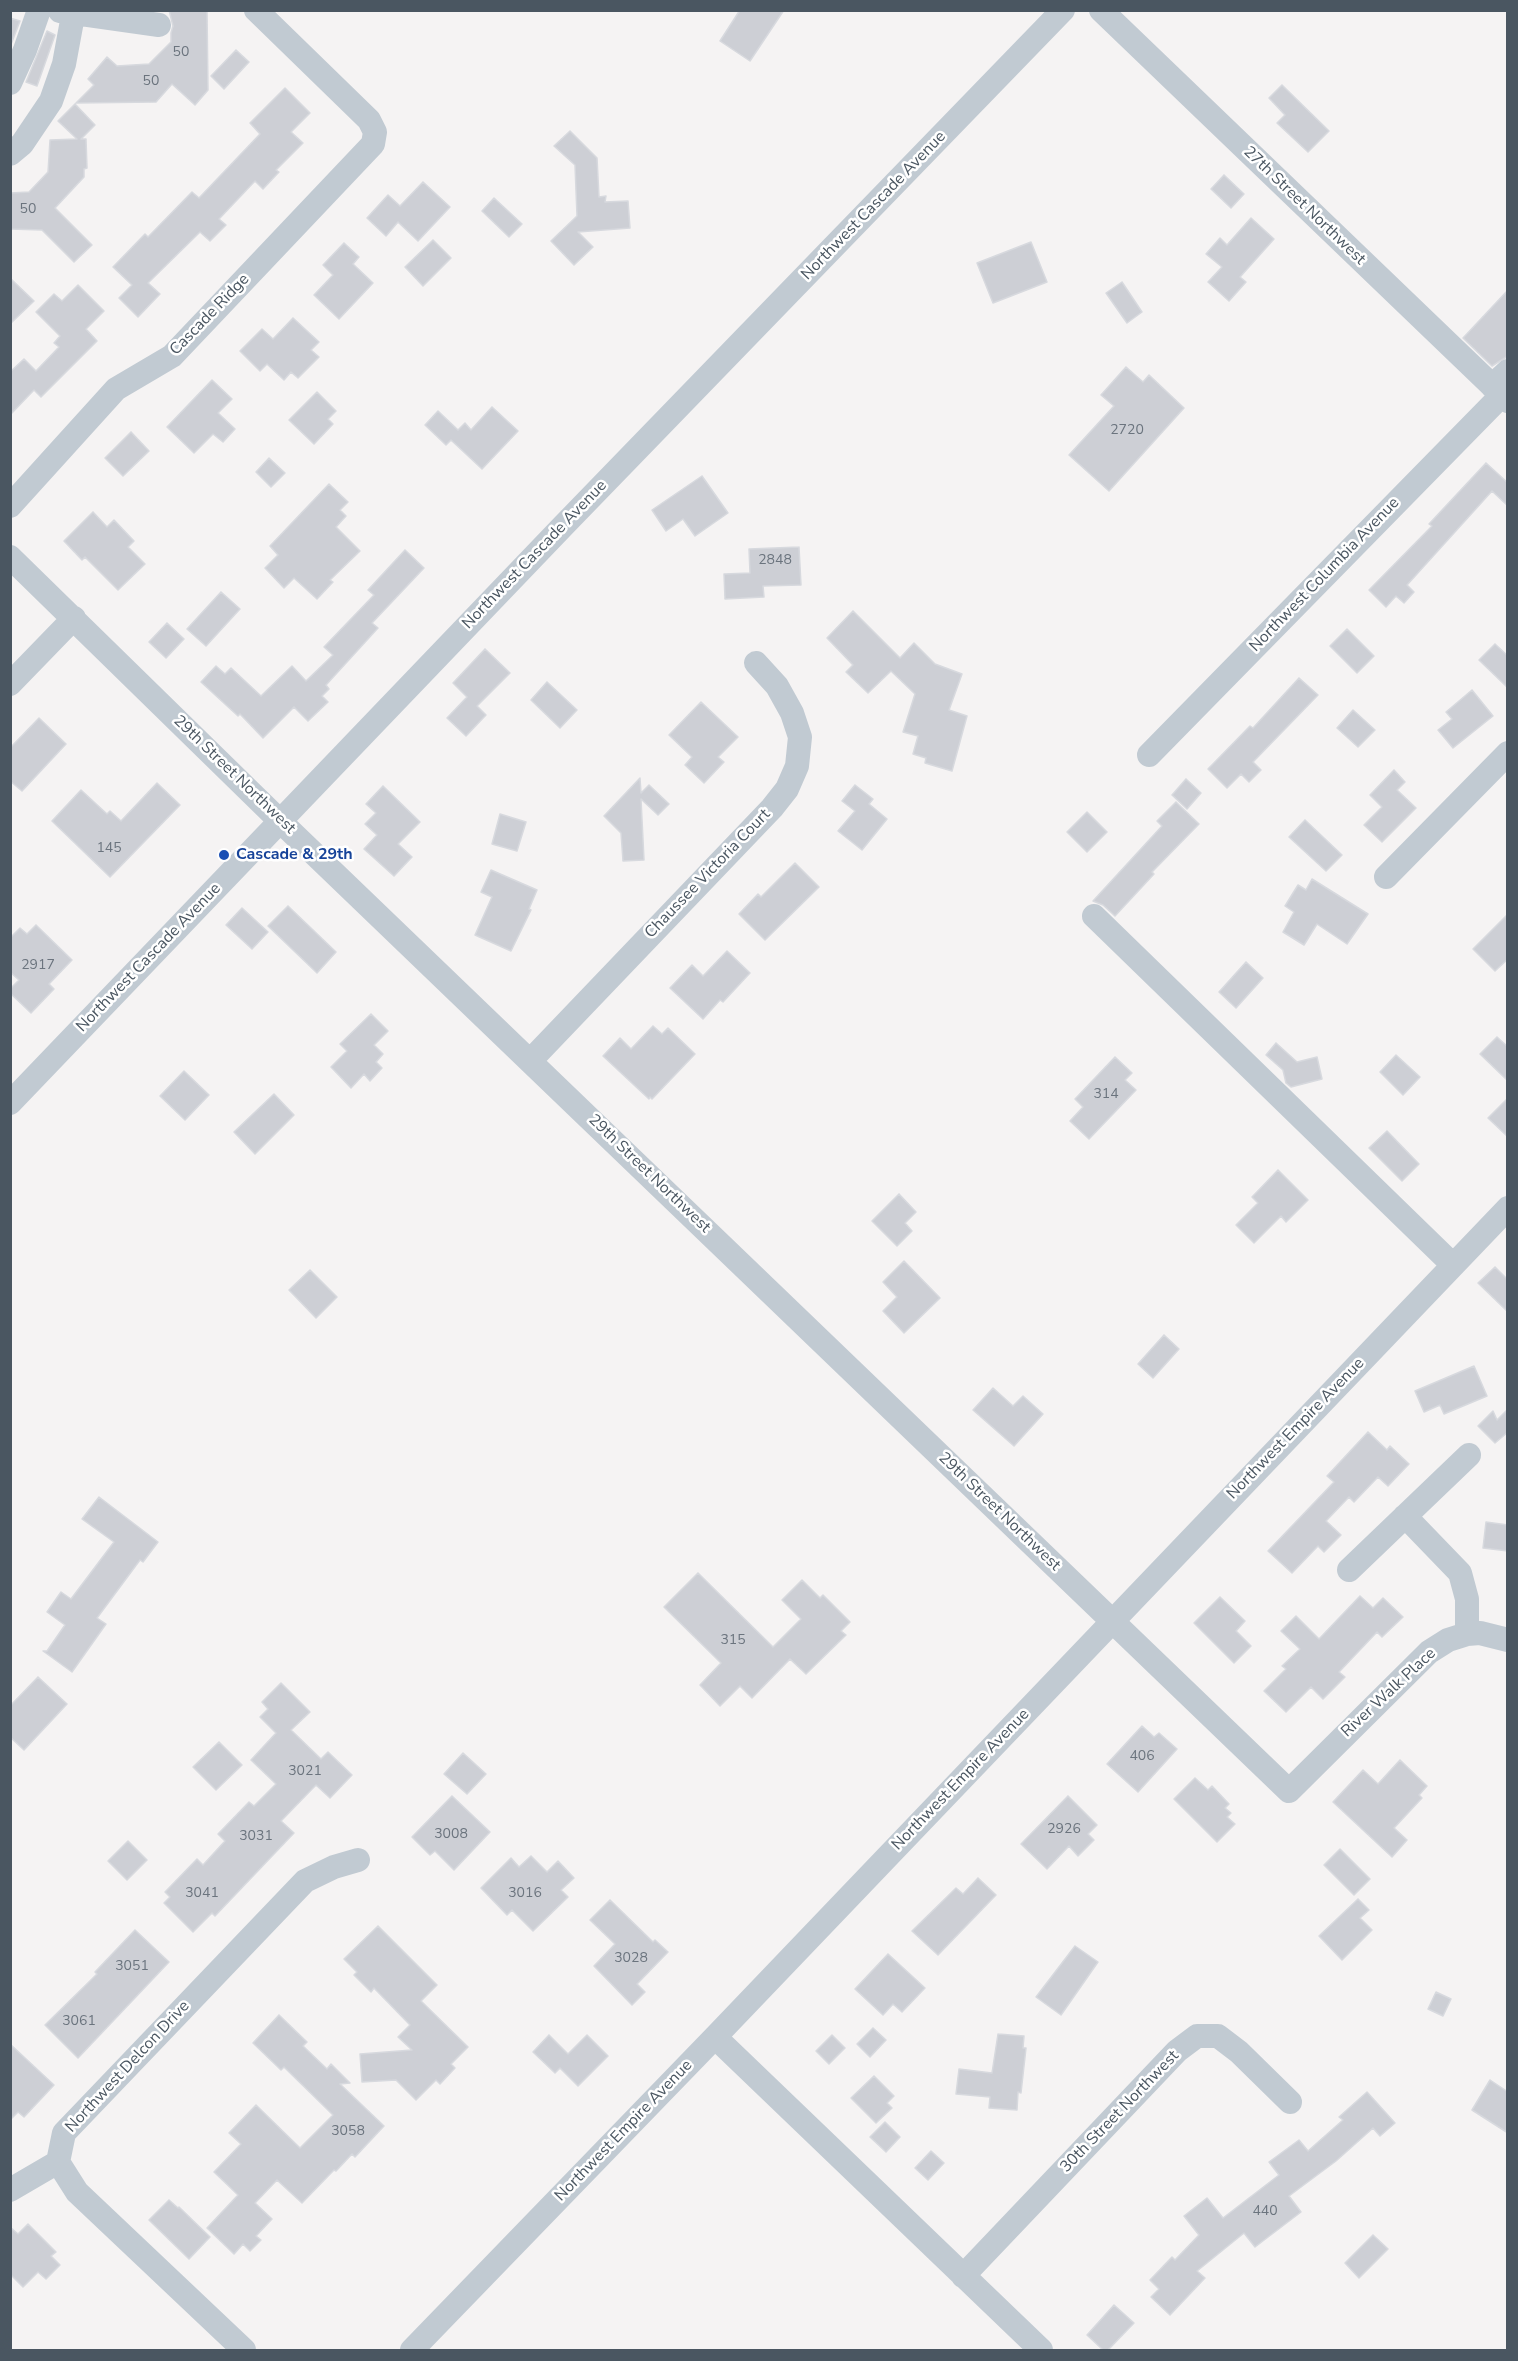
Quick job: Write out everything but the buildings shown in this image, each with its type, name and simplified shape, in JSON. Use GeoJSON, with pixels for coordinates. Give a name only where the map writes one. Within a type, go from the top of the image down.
{"type":"FeatureCollection","features":[{"type":"Feature","properties":{"kind":"street"},"geometry":{"type":"LineString","coordinates":[[10,83],[39,10]]}},
{"type":"Feature","properties":{"kind":"street","name":"Cascade Ridge"},"geometry":{"type":"LineString","coordinates":[[10,506],[116,389],[172,356],[370,148],[375,139],[375,132],[369,120],[256,10]]}},
{"type":"Feature","properties":{"kind":"street","name":"Northwest Cascade Avenue"},"geometry":{"type":"LineString","coordinates":[[10,1103],[1063,10]]}},
{"type":"Feature","properties":{"kind":"street","name":"27th Street Northwest"},"geometry":{"type":"LineString","coordinates":[[1101,10],[1502,388]]}},
{"type":"Feature","properties":{"kind":"street"},"geometry":{"type":"LineString","coordinates":[[10,154],[22,144],[51,101],[64,64],[69,12],[159,26]]}},
{"type":"Feature","properties":{"kind":"street","name":"Northwest Columbia Avenue"},"geometry":{"type":"LineString","coordinates":[[1149,755],[1502,388]]}},
{"type":"Feature","properties":{"kind":"street","name":"29th Street Northwest"},"geometry":{"type":"LineString","coordinates":[[10,557],[280,821],[1289,1791]]}},
{"type":"Feature","properties":{"kind":"street"},"geometry":{"type":"LineString","coordinates":[[10,684],[74,618]]}},
{"type":"Feature","properties":{"kind":"street","name":"Chaussee Victoria Court"},"geometry":{"type":"LineString","coordinates":[[531,1060],[772,808],[787,789],[797,766],[800,737],[792,713],[777,686],[756,663]]}},
{"type":"Feature","properties":{"kind":"street"},"geometry":{"type":"LineString","coordinates":[[1386,877],[1508,753]]}},
{"type":"Feature","properties":{"kind":"street"},"geometry":{"type":"LineString","coordinates":[[1094,916],[1453,1265]]}},
{"type":"Feature","properties":{"kind":"street","name":"Northwest Empire Avenue"},"geometry":{"type":"LineString","coordinates":[[412,2350],[715,2037],[1508,1208]]}},
{"type":"Feature","properties":{"kind":"street"},"geometry":{"type":"LineString","coordinates":[[1349,1570],[1469,1455]]}},
{"type":"Feature","properties":{"kind":"street"},"geometry":{"type":"LineString","coordinates":[[1405,1516],[1460,1573],[1467,1599],[1467,1634]]}},
{"type":"Feature","properties":{"kind":"street","name":"River Walk Place"},"geometry":{"type":"LineString","coordinates":[[1289,1791],[1429,1652],[1448,1640],[1467,1634],[1480,1633],[1508,1640]]}},
{"type":"Feature","properties":{"kind":"street","name":"Northwest Delcon Drive"},"geometry":{"type":"LineString","coordinates":[[58,2163],[64,2133],[305,1881],[334,1867],[358,1860]]}},
{"type":"Feature","properties":{"kind":"street","name":"30th Street Northwest"},"geometry":{"type":"LineString","coordinates":[[963,2276],[1177,2051],[1197,2036],[1218,2036],[1239,2052],[1290,2102]]}},
{"type":"Feature","properties":{"kind":"street"},"geometry":{"type":"LineString","coordinates":[[715,2037],[1041,2350]]}},
{"type":"Feature","properties":{"kind":"street"},"geometry":{"type":"LineString","coordinates":[[10,2190],[58,2163],[77,2192],[244,2350]]}},
{"type":"Feature","properties":{"kind":"place","name":"Cascade & 29th"},"geometry":{"type":"Point","coordinates":[224,855]}}]}
